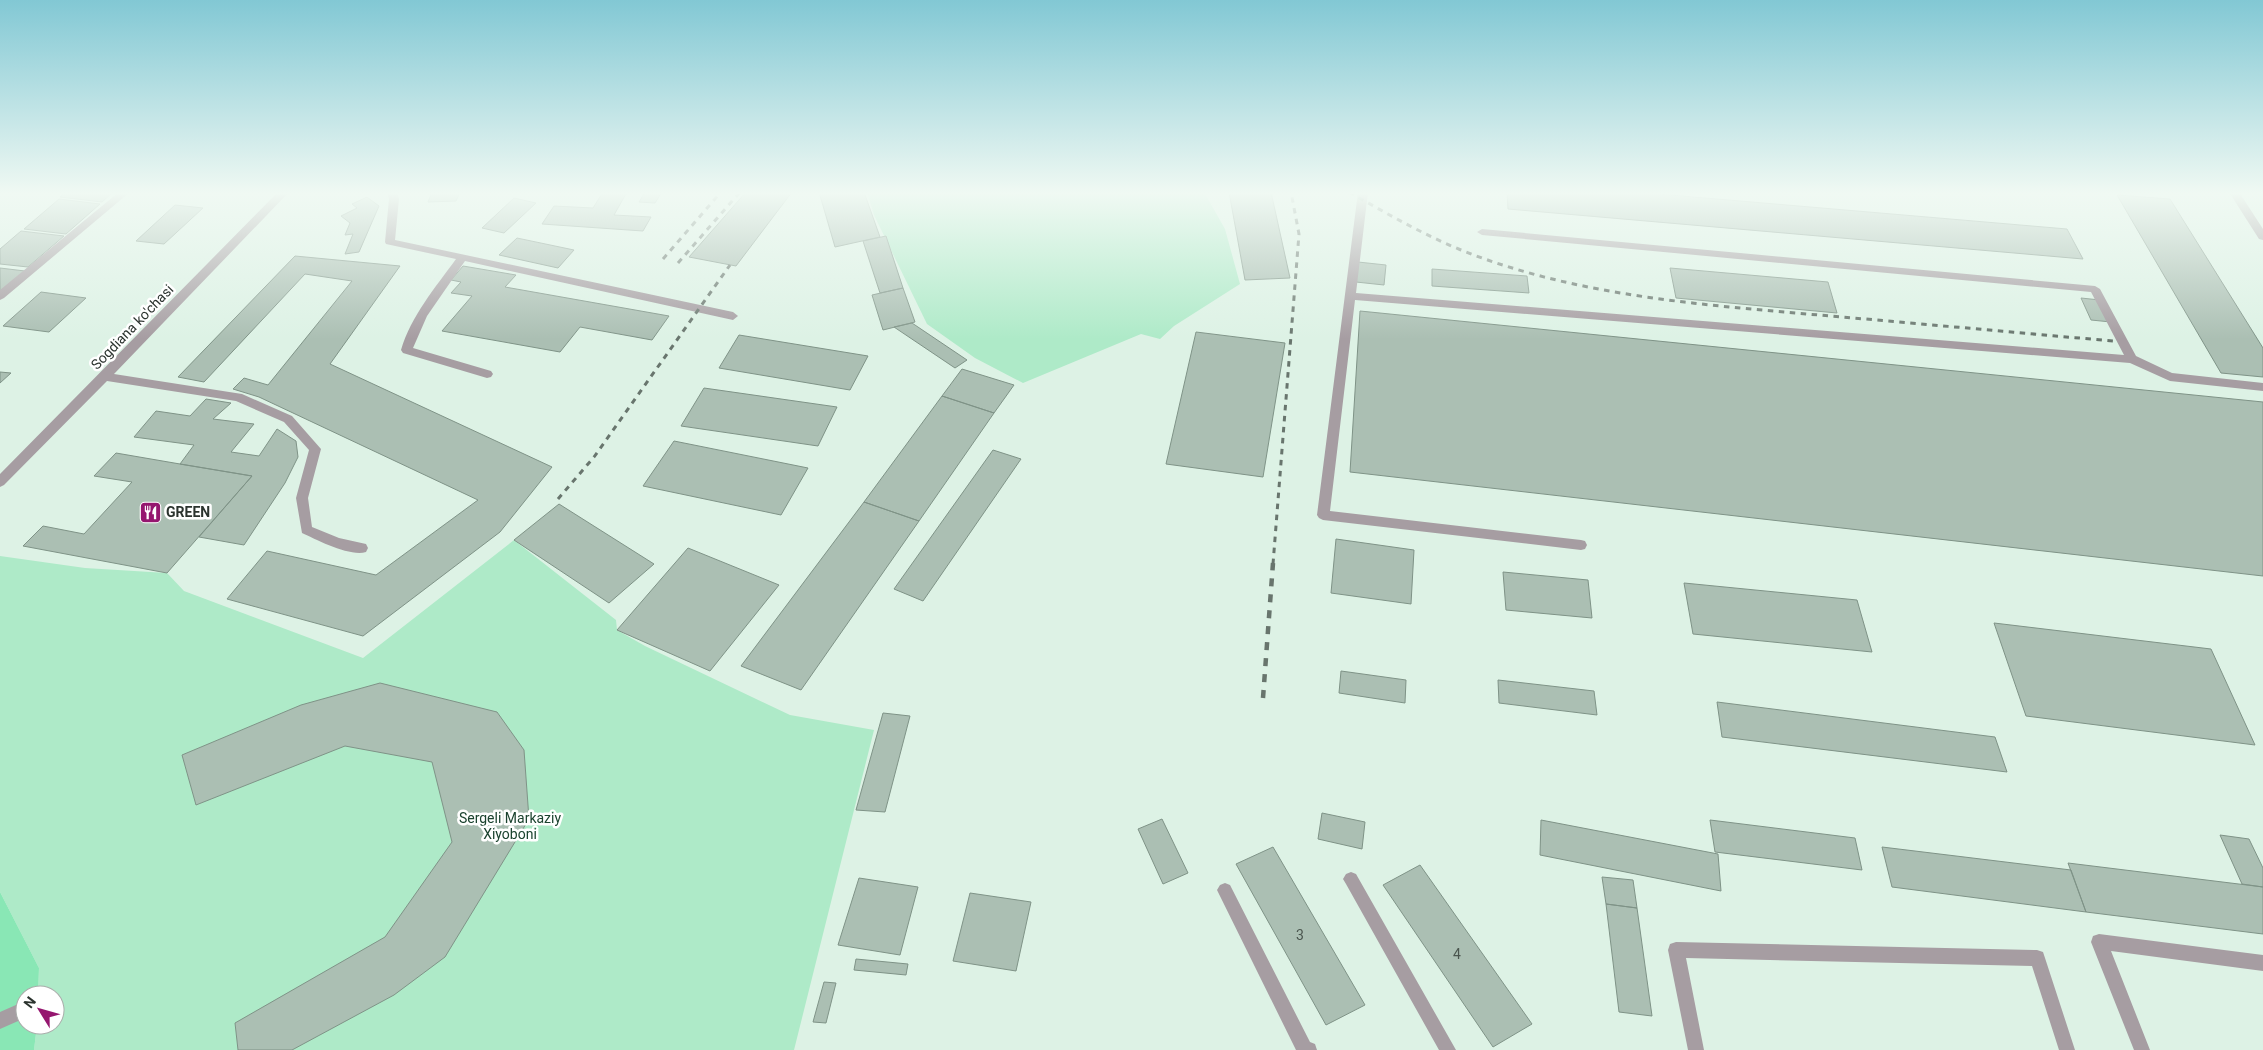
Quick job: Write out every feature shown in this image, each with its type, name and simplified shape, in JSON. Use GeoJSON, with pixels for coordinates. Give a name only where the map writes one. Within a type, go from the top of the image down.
{"type":"FeatureCollection","features":[{"type":"Feature","properties":{"kind":"street"},"geometry":{"type":"LineString","coordinates":[[0,296],[66,241]]}},
{"type":"Feature","properties":{"kind":"street","name":"Sogdiana ko'chasi"},"geometry":{"type":"LineString","coordinates":[[0,482],[237,241]]}},
{"type":"Feature","properties":{"kind":"street"},"geometry":{"type":"LineString","coordinates":[[390,241],[734,316]]}},
{"type":"Feature","properties":{"kind":"street"},"geometry":{"type":"LineString","coordinates":[[1357,241],[1323,515],[1581,545]]}},
{"type":"Feature","properties":{"kind":"street"},"geometry":{"type":"LineString","coordinates":[[1579,241],[2095,289],[2132,359]]}},
{"type":"Feature","properties":{"kind":"street"},"geometry":{"type":"LineString","coordinates":[[462,258],[408,341],[407,350],[488,374]]}},
{"type":"Feature","properties":{"kind":"street"},"geometry":{"type":"LineString","coordinates":[[1350,296],[2132,359],[2170,377],[2263,387]]}},
{"type":"Feature","properties":{"kind":"street"},"geometry":{"type":"LineString","coordinates":[[105,377],[238,397],[288,420],[315,449],[302,498],[306,530],[337,543],[362,548]]}},
{"type":"Feature","properties":{"kind":"street"},"geometry":{"type":"LineString","coordinates":[[1351,878],[1448,1050]]}},
{"type":"Feature","properties":{"kind":"street"},"geometry":{"type":"LineString","coordinates":[[1225,890],[1304,1048],[1309,1050]]}},
{"type":"Feature","properties":{"kind":"street"},"geometry":{"type":"LineString","coordinates":[[2142,1050],[2099,942],[2263,963]]}},
{"type":"Feature","properties":{"kind":"street"},"geometry":{"type":"LineString","coordinates":[[1696,1050],[1676,950],[2037,958],[2067,1050]]}},
{"type":"Feature","properties":{"kind":"street"},"geometry":{"type":"LineString","coordinates":[[0,1021],[15,1014]]}},
{"type":"Feature","properties":{"kind":"green space"},"geometry":{"type":"Polygon","coordinates":[[[887,241],[1228,241],[1240,284],[1174,326],[1160,339],[1141,334],[1023,383],[975,358],[927,324],[887,241]]]}},
{"type":"Feature","properties":{"kind":"green space","name":"Sergeli Markaziy Xiyoboni"},"geometry":{"type":"Polygon","coordinates":[[[514,540],[616,620],[617,630],[645,646],[790,715],[874,730],[794,1050],[34,1050],[36,1035],[65,1035],[65,985],[38,985],[39,968],[0,892],[0,556],[85,568],[167,573],[184,591],[363,658],[514,540]]]}},
{"type":"Feature","properties":{"kind":"shaded area"},"geometry":{"type":"Polygon","coordinates":[[[0,892],[39,968],[38,985],[15,985],[15,1035],[36,1035],[34,1050],[0,1050],[0,892]]]}},
{"type":"Feature","properties":{"kind":"building"},"geometry":{"type":"Polygon","coordinates":[[[9,241],[58,241],[28,267],[0,264],[0,249],[9,241]]]}},
{"type":"Feature","properties":{"kind":"building"},"geometry":{"type":"Polygon","coordinates":[[[136,241],[167,241],[164,244],[136,241]]]}},
{"type":"Feature","properties":{"kind":"building"},"geometry":{"type":"Polygon","coordinates":[[[350,241],[364,241],[359,252],[345,254],[350,241]]]}},
{"type":"Feature","properties":{"kind":"building"},"geometry":{"type":"Polygon","coordinates":[[[514,241],[531,241],[574,250],[558,268],[499,255],[514,241]]]}},
{"type":"Feature","properties":{"kind":"building"},"geometry":{"type":"Polygon","coordinates":[[[703,241],[755,241],[736,266],[689,257],[703,241]]]}},
{"type":"Feature","properties":{"kind":"building"},"geometry":{"type":"Polygon","coordinates":[[[833,241],[862,241],[835,247],[833,241]]]}},
{"type":"Feature","properties":{"kind":"building"},"geometry":{"type":"Polygon","coordinates":[[[863,241],[888,241],[903,288],[880,293],[863,241]]]}},
{"type":"Feature","properties":{"kind":"building"},"geometry":{"type":"Polygon","coordinates":[[[1238,241],[1282,241],[1290,278],[1245,280],[1238,241]]]}},
{"type":"Feature","properties":{"kind":"building"},"geometry":{"type":"Polygon","coordinates":[[[1876,241],[2073,241],[2083,259],[1876,241]]]}},
{"type":"Feature","properties":{"kind":"building"},"geometry":{"type":"Polygon","coordinates":[[[2144,241],[2196,241],[2263,348],[2263,377],[2221,373],[2144,241]]]}},
{"type":"Feature","properties":{"kind":"building"},"geometry":{"type":"Polygon","coordinates":[[[295,256],[400,266],[330,364],[552,467],[500,532],[363,636],[227,599],[267,551],[376,575],[478,500],[259,397],[233,389],[244,378],[268,385],[352,281],[305,274],[204,382],[178,377],[295,256]]]}},
{"type":"Feature","properties":{"kind":"building"},"geometry":{"type":"Polygon","coordinates":[[[1358,262],[1386,265],[1384,285],[1356,282],[1358,262]]]}},
{"type":"Feature","properties":{"kind":"building"},"geometry":{"type":"Polygon","coordinates":[[[463,266],[516,275],[505,287],[669,316],[652,340],[580,327],[560,352],[442,331],[472,296],[451,293],[461,282],[451,280],[463,266]]]}},
{"type":"Feature","properties":{"kind":"building"},"geometry":{"type":"Polygon","coordinates":[[[0,268],[25,271],[0,293],[0,268]]]}},
{"type":"Feature","properties":{"kind":"building"},"geometry":{"type":"Polygon","coordinates":[[[1670,268],[1828,282],[1837,313],[1676,298],[1670,268]]]}},
{"type":"Feature","properties":{"kind":"building"},"geometry":{"type":"Polygon","coordinates":[[[1432,269],[1527,276],[1529,293],[1432,286],[1432,269]]]}},
{"type":"Feature","properties":{"kind":"building"},"geometry":{"type":"Polygon","coordinates":[[[903,288],[915,322],[883,330],[872,295],[903,288]]]}},
{"type":"Feature","properties":{"kind":"building"},"geometry":{"type":"Polygon","coordinates":[[[41,292],[86,298],[49,332],[3,326],[41,292]]]}},
{"type":"Feature","properties":{"kind":"building"},"geometry":{"type":"Polygon","coordinates":[[[2081,298],[2100,300],[2111,322],[2091,320],[2081,298]]]}},
{"type":"Feature","properties":{"kind":"building"},"geometry":{"type":"Polygon","coordinates":[[[1360,311],[2263,402],[2263,576],[1350,472],[1360,311]]]}},
{"type":"Feature","properties":{"kind":"building"},"geometry":{"type":"Polygon","coordinates":[[[912,323],[967,360],[955,368],[894,327],[912,323]]]}},
{"type":"Feature","properties":{"kind":"building"},"geometry":{"type":"Polygon","coordinates":[[[1196,332],[1285,343],[1263,477],[1166,464],[1196,332]]]}},
{"type":"Feature","properties":{"kind":"building"},"geometry":{"type":"Polygon","coordinates":[[[739,335],[868,356],[850,390],[719,368],[739,335]]]}},
{"type":"Feature","properties":{"kind":"building"},"geometry":{"type":"Polygon","coordinates":[[[962,369],[1014,385],[994,413],[942,396],[962,369]]]}},
{"type":"Feature","properties":{"kind":"building"},"geometry":{"type":"Polygon","coordinates":[[[0,372],[11,373],[0,383],[0,372]]]}},
{"type":"Feature","properties":{"kind":"building"},"geometry":{"type":"Polygon","coordinates":[[[704,388],[837,407],[818,446],[681,426],[704,388]]]}},
{"type":"Feature","properties":{"kind":"building"},"geometry":{"type":"Polygon","coordinates":[[[942,396],[994,413],[919,521],[864,502],[942,396]]]}},
{"type":"Feature","properties":{"kind":"building"},"geometry":{"type":"Polygon","coordinates":[[[206,399],[231,403],[213,419],[254,424],[231,452],[259,456],[277,429],[296,441],[298,457],[285,483],[244,545],[199,537],[252,476],[180,464],[194,445],[134,437],[156,411],[190,416],[206,399]]]}},
{"type":"Feature","properties":{"kind":"building"},"geometry":{"type":"Polygon","coordinates":[[[674,441],[808,468],[781,515],[643,486],[674,441]]]}},
{"type":"Feature","properties":{"kind":"building"},"geometry":{"type":"Polygon","coordinates":[[[993,450],[1021,459],[923,601],[894,589],[993,450]]]}},
{"type":"Feature","properties":{"kind":"building"},"geometry":{"type":"Polygon","coordinates":[[[116,453],[252,476],[167,573],[23,546],[43,526],[84,534],[132,482],[94,476],[116,453]]]}},
{"type":"Feature","properties":{"kind":"building"},"geometry":{"type":"Polygon","coordinates":[[[864,502],[919,521],[801,690],[741,666],[864,502]]]}},
{"type":"Feature","properties":{"kind":"building"},"geometry":{"type":"Polygon","coordinates":[[[559,504],[654,564],[609,603],[514,540],[559,504]]]}},
{"type":"Feature","properties":{"kind":"building"},"geometry":{"type":"Polygon","coordinates":[[[1336,539],[1414,550],[1411,604],[1331,593],[1336,539]]]}},
{"type":"Feature","properties":{"kind":"building"},"geometry":{"type":"Polygon","coordinates":[[[688,548],[779,585],[710,671],[617,630],[688,548]]]}},
{"type":"Feature","properties":{"kind":"building"},"geometry":{"type":"Polygon","coordinates":[[[1503,572],[1588,580],[1592,618],[1506,610],[1503,572]]]}},
{"type":"Feature","properties":{"kind":"building"},"geometry":{"type":"Polygon","coordinates":[[[1684,583],[1857,600],[1872,652],[1693,634],[1684,583]]]}},
{"type":"Feature","properties":{"kind":"building"},"geometry":{"type":"Polygon","coordinates":[[[1994,623],[2211,649],[2255,745],[2026,716],[1994,623]]]}},
{"type":"Feature","properties":{"kind":"building"},"geometry":{"type":"Polygon","coordinates":[[[1341,671],[1406,680],[1405,703],[1339,693],[1341,671]]]}},
{"type":"Feature","properties":{"kind":"building"},"geometry":{"type":"Polygon","coordinates":[[[1498,680],[1594,691],[1597,715],[1499,703],[1498,680]]]}},
{"type":"Feature","properties":{"kind":"building"},"geometry":{"type":"Polygon","coordinates":[[[380,683],[497,712],[524,750],[529,819],[445,957],[394,995],[292,1050],[238,1050],[235,1023],[385,937],[452,842],[432,762],[345,746],[196,805],[182,755],[301,705],[380,683]]]}},
{"type":"Feature","properties":{"kind":"building"},"geometry":{"type":"Polygon","coordinates":[[[1717,702],[1995,737],[2007,772],[1722,737],[1717,702]]]}},
{"type":"Feature","properties":{"kind":"building"},"geometry":{"type":"Polygon","coordinates":[[[883,713],[910,716],[885,812],[856,810],[883,713]]]}},
{"type":"Feature","properties":{"kind":"building"},"geometry":{"type":"Polygon","coordinates":[[[1322,813],[1365,822],[1362,849],[1318,839],[1322,813]]]}},
{"type":"Feature","properties":{"kind":"building"},"geometry":{"type":"Polygon","coordinates":[[[1162,819],[1188,873],[1163,884],[1138,829],[1162,819]]]}},
{"type":"Feature","properties":{"kind":"building"},"geometry":{"type":"Polygon","coordinates":[[[1541,820],[1718,854],[1721,891],[1540,855],[1541,820]]]}},
{"type":"Feature","properties":{"kind":"building"},"geometry":{"type":"Polygon","coordinates":[[[1710,820],[1855,838],[1862,870],[1715,852],[1710,820]]]}},
{"type":"Feature","properties":{"kind":"building"},"geometry":{"type":"Polygon","coordinates":[[[2220,835],[2249,839],[2263,868],[2263,887],[2242,884],[2220,835]]]}},
{"type":"Feature","properties":{"kind":"building"},"geometry":{"type":"Polygon","coordinates":[[[1273,847],[1365,1005],[1326,1025],[1236,864],[1273,847]]]}},
{"type":"Feature","properties":{"kind":"building"},"geometry":{"type":"Polygon","coordinates":[[[1882,847],[2071,870],[2086,912],[1892,887],[1882,847]]]}},
{"type":"Feature","properties":{"kind":"building"},"geometry":{"type":"Polygon","coordinates":[[[2068,863],[2263,887],[2263,934],[2086,912],[2068,863]]]}},
{"type":"Feature","properties":{"kind":"building"},"geometry":{"type":"Polygon","coordinates":[[[1420,865],[1532,1024],[1493,1047],[1383,885],[1420,865]]]}},
{"type":"Feature","properties":{"kind":"building"},"geometry":{"type":"Polygon","coordinates":[[[1602,877],[1633,880],[1637,908],[1606,904],[1602,877]]]}},
{"type":"Feature","properties":{"kind":"building"},"geometry":{"type":"Polygon","coordinates":[[[859,878],[918,887],[900,955],[838,945],[859,878]]]}},
{"type":"Feature","properties":{"kind":"building"},"geometry":{"type":"Polygon","coordinates":[[[970,893],[1031,902],[1016,971],[953,961],[970,893]]]}},
{"type":"Feature","properties":{"kind":"building"},"geometry":{"type":"Polygon","coordinates":[[[1606,904],[1637,908],[1652,1016],[1619,1012],[1606,904]]]}},
{"type":"Feature","properties":{"kind":"building"},"geometry":{"type":"Polygon","coordinates":[[[856,959],[908,964],[906,975],[854,970],[856,959]]]}},
{"type":"Feature","properties":{"kind":"building"},"geometry":{"type":"Polygon","coordinates":[[[824,982],[836,983],[826,1023],[813,1022],[824,982]]]}},
{"type":"Feature","properties":{"kind":"railway"},"geometry":{"type":"LineString","coordinates":[[663,259],[679,241]]}},
{"type":"Feature","properties":{"kind":"railway"},"geometry":{"type":"LineString","coordinates":[[678,263],[697,241]]}},
{"type":"Feature","properties":{"kind":"railway"},"geometry":{"type":"LineString","coordinates":[[1273,564],[1298,241]]}},
{"type":"Feature","properties":{"kind":"railway"},"geometry":{"type":"LineString","coordinates":[[1441,241],[1505,266],[1551,279],[1596,289],[1690,303],[2114,341]]}},
{"type":"Feature","properties":{"kind":"railway"},"geometry":{"type":"LineString","coordinates":[[558,499],[594,457],[730,265]]}},
{"type":"Feature","properties":{"kind":"railway"},"geometry":{"type":"LineString","coordinates":[[1263,698],[1273,563]]}},
{"type":"Feature","properties":{"kind":"place","name":"GREEN"},"geometry":{"type":"Point","coordinates":[150,512]}}]}
